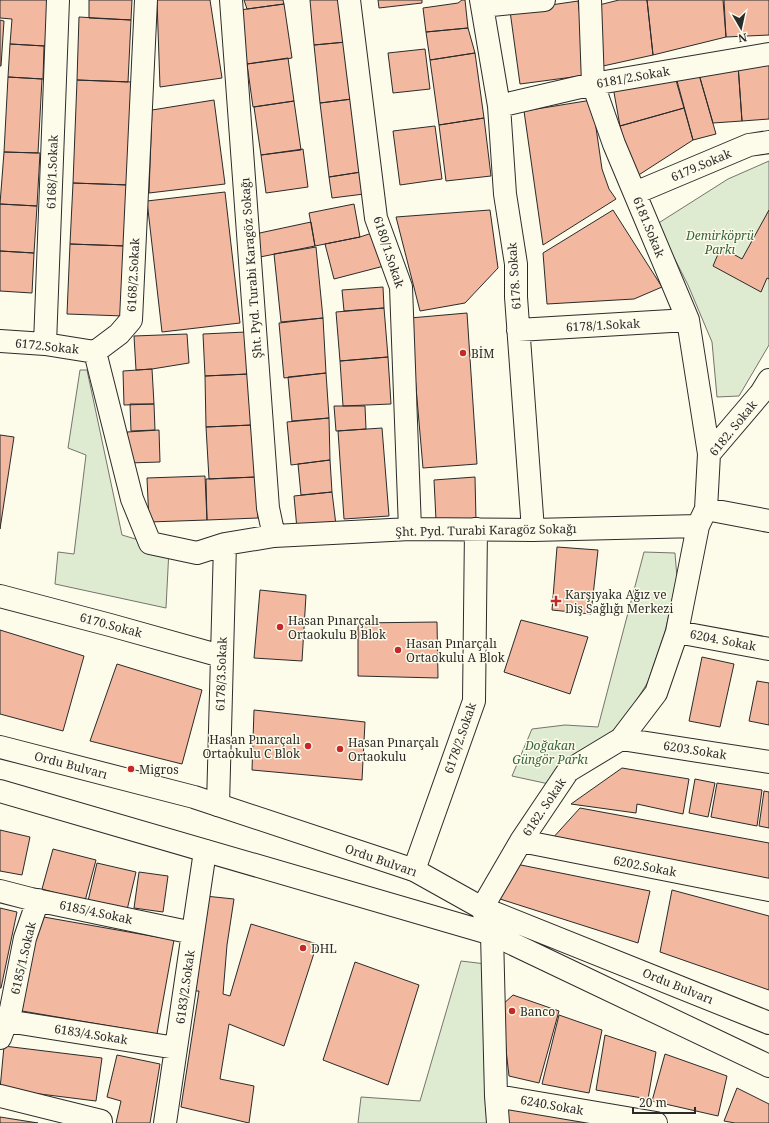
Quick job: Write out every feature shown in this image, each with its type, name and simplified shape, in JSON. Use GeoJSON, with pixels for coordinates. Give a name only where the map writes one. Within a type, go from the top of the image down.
{"type":"FeatureCollection","features":[{"type":"Feature","properties":{"kind":"street","name":"6168/1.Sokak"},"geometry":{"type":"LineString","coordinates":[[45,344],[58,0]]}},
{"type":"Feature","properties":{"kind":"street","name":"6168/2.Sokak"},"geometry":{"type":"LineString","coordinates":[[95,352],[119,334],[131,320],[146,0]]}},
{"type":"Feature","properties":{"kind":"street","name":"Şht. Pyd. Turabi Karagöz Sokağı"},"geometry":{"type":"LineString","coordinates":[[230,0],[268,508],[274,536]]}},
{"type":"Feature","properties":{"kind":"street","name":"6180/1.Sokak"},"geometry":{"type":"LineString","coordinates":[[349,0],[376,218],[401,287],[410,530]]}},
{"type":"Feature","properties":{"kind":"street"},"geometry":{"type":"LineString","coordinates":[[482,3],[544,0]]}},
{"type":"Feature","properties":{"kind":"street","name":"6181.Sokak"},"geometry":{"type":"LineString","coordinates":[[590,0],[593,84],[614,144],[688,320],[709,454]]}},
{"type":"Feature","properties":{"kind":"street","name":"6178. Sokak"},"geometry":{"type":"LineString","coordinates":[[482,3],[499,106],[505,194],[516,264],[518,330],[533,530]]}},
{"type":"Feature","properties":{"kind":"street","name":"6181/2.Sokak"},"geometry":{"type":"LineString","coordinates":[[499,106],[593,84],[769,54]]}},
{"type":"Feature","properties":{"kind":"street","name":"6179.Sokak"},"geometry":{"type":"LineString","coordinates":[[635,193],[749,145],[769,142]]}},
{"type":"Feature","properties":{"kind":"street","name":"6178/1.Sokak"},"geometry":{"type":"LineString","coordinates":[[518,330],[688,320]]}},
{"type":"Feature","properties":{"kind":"street","name":"6172.Sokak"},"geometry":{"type":"LineString","coordinates":[[0,341],[45,344],[95,352]]}},
{"type":"Feature","properties":{"kind":"street"},"geometry":{"type":"LineString","coordinates":[[95,352],[132,499],[150,543],[197,553],[225,544]]}},
{"type":"Feature","properties":{"kind":"street","name":"6182. Sokak"},"geometry":{"type":"LineString","coordinates":[[482,908],[522,841],[568,771],[621,739],[656,693],[677,632],[702,518],[709,454],[766,389]]}},
{"type":"Feature","properties":{"kind":"street","name":"Şht. Pyd. Turabi Karagöz Sokağı"},"geometry":{"type":"LineString","coordinates":[[225,544],[274,536],[410,530],[533,530],[702,518],[769,521]]}},
{"type":"Feature","properties":{"kind":"street","name":"6178/2.Sokak"},"geometry":{"type":"LineString","coordinates":[[414,870],[474,700],[476,529]]}},
{"type":"Feature","properties":{"kind":"street","name":"6178/3.Sokak"},"geometry":{"type":"LineString","coordinates":[[218,805],[225,544]]}},
{"type":"Feature","properties":{"kind":"street","name":"6170.Sokak"},"geometry":{"type":"LineString","coordinates":[[0,596],[221,656]]}},
{"type":"Feature","properties":{"kind":"street","name":"6204. Sokak"},"geometry":{"type":"LineString","coordinates":[[677,632],[769,649]]}},
{"type":"Feature","properties":{"kind":"street","name":"6203.Sokak"},"geometry":{"type":"LineString","coordinates":[[621,739],[769,762]]}},
{"type":"Feature","properties":{"kind":"street","name":"Ordu Bulvarı"},"geometry":{"type":"LineString","coordinates":[[0,747],[194,797],[414,870],[482,908],[769,1023]]}},
{"type":"Feature","properties":{"kind":"street"},"geometry":{"type":"LineString","coordinates":[[0,791],[492,934],[769,1066]]}},
{"type":"Feature","properties":{"kind":"street","name":"6202.Sokak"},"geometry":{"type":"LineString","coordinates":[[522,841],[769,890]]}},
{"type":"Feature","properties":{"kind":"street","name":"6183/2.Sokak"},"geometry":{"type":"LineString","coordinates":[[170,1122],[176,1048],[205,851]]}},
{"type":"Feature","properties":{"kind":"street","name":"6185/4.Sokak"},"geometry":{"type":"LineString","coordinates":[[0,891],[193,933]]}},
{"type":"Feature","properties":{"kind":"street","name":"6185/1.Sokak"},"geometry":{"type":"LineString","coordinates":[[4,1018],[25,938],[38,900]]}},
{"type":"Feature","properties":{"kind":"street"},"geometry":{"type":"LineString","coordinates":[[482,908],[492,934],[498,1123]]}},
{"type":"Feature","properties":{"kind":"street","name":"6183/4.Sokak"},"geometry":{"type":"LineString","coordinates":[[4,1018],[176,1048]]}},
{"type":"Feature","properties":{"kind":"street"},"geometry":{"type":"LineString","coordinates":[[0,1096],[101,1121],[101,1123]]}},
{"type":"Feature","properties":{"kind":"street","name":"6240.Sokak"},"geometry":{"type":"LineString","coordinates":[[496,1096],[656,1123]]}},
{"type":"Feature","properties":{"kind":"green space","name":"Demirköprü Parkı"},"geometry":{"type":"Polygon","coordinates":[[[769,161],[769,345],[739,396],[717,397],[712,342],[688,285],[657,224],[728,179],[769,161]]]}},
{"type":"Feature","properties":{"kind":"green space"},"geometry":{"type":"Polygon","coordinates":[[[80,370],[87,370],[122,535],[169,549],[166,608],[55,584],[58,552],[74,554],[86,455],[68,448],[80,370]]]}},
{"type":"Feature","properties":{"kind":"green space","name":"Doğakan Güngör Parkı"},"geometry":{"type":"Polygon","coordinates":[[[644,552],[675,553],[677,578],[665,632],[648,682],[622,723],[549,784],[512,776],[532,729],[565,725],[598,727],[644,552]]]}},
{"type":"Feature","properties":{"kind":"green space"},"geometry":{"type":"Polygon","coordinates":[[[461,961],[486,964],[494,1123],[358,1123],[361,1097],[420,1101],[461,961]]]}},
{"type":"Feature","properties":{"kind":"building"},"geometry":{"type":"Polygon","coordinates":[[[0,0],[48,0],[45,46],[10,44],[12,19],[0,18],[0,0]]]}},
{"type":"Feature","properties":{"kind":"building"},"geometry":{"type":"Polygon","coordinates":[[[89,0],[132,0],[131,20],[89,18],[89,0]]]}},
{"type":"Feature","properties":{"kind":"building"},"geometry":{"type":"Polygon","coordinates":[[[157,0],[210,0],[222,78],[160,87],[157,0]]]}},
{"type":"Feature","properties":{"kind":"building"},"geometry":{"type":"Polygon","coordinates":[[[244,0],[283,0],[284,4],[247,9],[244,0]]]}},
{"type":"Feature","properties":{"kind":"building"},"geometry":{"type":"Polygon","coordinates":[[[310,0],[342,0],[346,42],[314,45],[310,0]]]}},
{"type":"Feature","properties":{"kind":"building"},"geometry":{"type":"Polygon","coordinates":[[[378,0],[422,0],[422,3],[379,8],[378,0]]]}},
{"type":"Feature","properties":{"kind":"building"},"geometry":{"type":"Polygon","coordinates":[[[465,0],[468,28],[426,32],[423,8],[458,3],[465,0]]]}},
{"type":"Feature","properties":{"kind":"building"},"geometry":{"type":"Polygon","coordinates":[[[619,0],[647,0],[653,55],[603,66],[595,6],[619,0]]]}},
{"type":"Feature","properties":{"kind":"building"},"geometry":{"type":"Polygon","coordinates":[[[647,0],[723,0],[726,37],[653,55],[647,0]]]}},
{"type":"Feature","properties":{"kind":"building"},"geometry":{"type":"Polygon","coordinates":[[[724,0],[769,0],[769,35],[726,37],[724,0]]]}},
{"type":"Feature","properties":{"kind":"building"},"geometry":{"type":"Polygon","coordinates":[[[578,1],[588,75],[520,84],[510,11],[578,1]]]}},
{"type":"Feature","properties":{"kind":"building"},"geometry":{"type":"Polygon","coordinates":[[[284,4],[292,58],[247,64],[240,10],[284,4]]]}},
{"type":"Feature","properties":{"kind":"building"},"geometry":{"type":"Polygon","coordinates":[[[79,17],[131,20],[128,82],[77,80],[79,17]]]}},
{"type":"Feature","properties":{"kind":"building"},"geometry":{"type":"Polygon","coordinates":[[[0,20],[4,21],[1,66],[0,66],[0,20]]]}},
{"type":"Feature","properties":{"kind":"building"},"geometry":{"type":"Polygon","coordinates":[[[468,28],[475,53],[430,60],[426,32],[468,28]]]}},
{"type":"Feature","properties":{"kind":"building"},"geometry":{"type":"Polygon","coordinates":[[[346,42],[352,99],[320,103],[314,45],[346,42]]]}},
{"type":"Feature","properties":{"kind":"building"},"geometry":{"type":"Polygon","coordinates":[[[10,44],[44,46],[43,79],[8,77],[10,44]]]}},
{"type":"Feature","properties":{"kind":"building"},"geometry":{"type":"Polygon","coordinates":[[[425,49],[430,89],[393,93],[388,53],[425,49]]]}},
{"type":"Feature","properties":{"kind":"building"},"geometry":{"type":"Polygon","coordinates":[[[475,53],[484,118],[439,125],[430,60],[475,53]]]}},
{"type":"Feature","properties":{"kind":"building"},"geometry":{"type":"Polygon","coordinates":[[[288,58],[294,101],[253,107],[247,64],[288,58]]]}},
{"type":"Feature","properties":{"kind":"building"},"geometry":{"type":"Polygon","coordinates":[[[769,63],[769,119],[742,121],[738,65],[769,63]]]}},
{"type":"Feature","properties":{"kind":"building"},"geometry":{"type":"Polygon","coordinates":[[[738,65],[742,121],[713,123],[698,71],[738,65]]]}},
{"type":"Feature","properties":{"kind":"building"},"geometry":{"type":"Polygon","coordinates":[[[698,71],[716,134],[693,140],[676,77],[698,71]]]}},
{"type":"Feature","properties":{"kind":"building"},"geometry":{"type":"Polygon","coordinates":[[[8,77],[42,79],[38,153],[4,152],[8,77]]]}},
{"type":"Feature","properties":{"kind":"building"},"geometry":{"type":"Polygon","coordinates":[[[675,77],[684,108],[620,126],[613,87],[675,77]]]}},
{"type":"Feature","properties":{"kind":"building"},"geometry":{"type":"Polygon","coordinates":[[[77,80],[132,82],[128,185],[73,183],[77,80]]]}},
{"type":"Feature","properties":{"kind":"building"},"geometry":{"type":"Polygon","coordinates":[[[352,99],[361,172],[329,177],[320,103],[352,99]]]}},
{"type":"Feature","properties":{"kind":"building"},"geometry":{"type":"Polygon","coordinates":[[[214,100],[225,184],[149,193],[152,110],[214,100]]]}},
{"type":"Feature","properties":{"kind":"building"},"geometry":{"type":"Polygon","coordinates":[[[592,100],[602,169],[609,189],[616,199],[543,245],[524,111],[592,100]]]}},
{"type":"Feature","properties":{"kind":"building"},"geometry":{"type":"Polygon","coordinates":[[[294,101],[301,150],[261,155],[254,107],[294,101]]]}},
{"type":"Feature","properties":{"kind":"building"},"geometry":{"type":"Polygon","coordinates":[[[684,108],[693,140],[634,178],[620,126],[684,108]]]}},
{"type":"Feature","properties":{"kind":"building"},"geometry":{"type":"Polygon","coordinates":[[[484,118],[491,176],[446,181],[439,125],[484,118]]]}},
{"type":"Feature","properties":{"kind":"building"},"geometry":{"type":"Polygon","coordinates":[[[435,126],[442,179],[400,185],[393,131],[435,126]]]}},
{"type":"Feature","properties":{"kind":"building"},"geometry":{"type":"Polygon","coordinates":[[[303,149],[308,187],[266,193],[261,155],[303,149]]]}},
{"type":"Feature","properties":{"kind":"building"},"geometry":{"type":"Polygon","coordinates":[[[4,152],[40,153],[37,206],[0,204],[4,152]]]}},
{"type":"Feature","properties":{"kind":"building"},"geometry":{"type":"Polygon","coordinates":[[[361,172],[364,194],[332,198],[329,177],[361,172]]]}},
{"type":"Feature","properties":{"kind":"building"},"geometry":{"type":"Polygon","coordinates":[[[73,183],[129,185],[126,246],[70,244],[73,183]]]}},
{"type":"Feature","properties":{"kind":"building"},"geometry":{"type":"Polygon","coordinates":[[[225,192],[240,323],[162,332],[147,201],[225,192]]]}},
{"type":"Feature","properties":{"kind":"building"},"geometry":{"type":"Polygon","coordinates":[[[0,204],[37,206],[34,253],[0,251],[0,204]]]}},
{"type":"Feature","properties":{"kind":"building"},"geometry":{"type":"Polygon","coordinates":[[[354,204],[360,237],[315,246],[309,213],[354,204]]]}},
{"type":"Feature","properties":{"kind":"building"},"geometry":{"type":"Polygon","coordinates":[[[490,210],[498,268],[465,303],[420,311],[396,217],[490,210]]]}},
{"type":"Feature","properties":{"kind":"building"},"geometry":{"type":"Polygon","coordinates":[[[613,210],[662,287],[634,299],[547,304],[543,253],[613,210]]]}},
{"type":"Feature","properties":{"kind":"building"},"geometry":{"type":"Polygon","coordinates":[[[769,210],[769,279],[767,278],[761,292],[713,266],[721,247],[742,259],[769,210]]]}},
{"type":"Feature","properties":{"kind":"building"},"geometry":{"type":"Polygon","coordinates":[[[311,222],[315,246],[260,257],[255,234],[311,222]]]}},
{"type":"Feature","properties":{"kind":"building"},"geometry":{"type":"Polygon","coordinates":[[[375,232],[384,266],[334,279],[325,244],[360,237],[375,232]]]}},
{"type":"Feature","properties":{"kind":"building"},"geometry":{"type":"Polygon","coordinates":[[[70,244],[126,246],[124,316],[67,314],[70,244]]]}},
{"type":"Feature","properties":{"kind":"building"},"geometry":{"type":"Polygon","coordinates":[[[316,247],[323,318],[281,322],[274,254],[316,247]]]}},
{"type":"Feature","properties":{"kind":"building"},"geometry":{"type":"Polygon","coordinates":[[[0,251],[34,253],[32,293],[0,291],[0,251]]]}},
{"type":"Feature","properties":{"kind":"building"},"geometry":{"type":"Polygon","coordinates":[[[383,287],[384,308],[344,311],[342,290],[383,287]]]}},
{"type":"Feature","properties":{"kind":"building"},"geometry":{"type":"Polygon","coordinates":[[[384,308],[388,357],[340,361],[336,312],[384,308]]]}},
{"type":"Feature","properties":{"kind":"building"},"geometry":{"type":"Polygon","coordinates":[[[467,313],[477,464],[423,468],[410,318],[467,313]]]}},
{"type":"Feature","properties":{"kind":"building"},"geometry":{"type":"Polygon","coordinates":[[[323,318],[326,373],[284,378],[279,323],[323,318]]]}},
{"type":"Feature","properties":{"kind":"building"},"geometry":{"type":"Polygon","coordinates":[[[246,332],[247,374],[205,376],[203,334],[246,332]]]}},
{"type":"Feature","properties":{"kind":"building"},"geometry":{"type":"Polygon","coordinates":[[[187,334],[189,363],[136,370],[134,336],[187,334]]]}},
{"type":"Feature","properties":{"kind":"building"},"geometry":{"type":"Polygon","coordinates":[[[388,357],[391,404],[343,406],[340,361],[388,357]]]}},
{"type":"Feature","properties":{"kind":"building"},"geometry":{"type":"Polygon","coordinates":[[[152,369],[154,404],[124,405],[123,371],[152,369]]]}},
{"type":"Feature","properties":{"kind":"building"},"geometry":{"type":"Polygon","coordinates":[[[326,373],[329,418],[292,421],[288,377],[326,373]]]}},
{"type":"Feature","properties":{"kind":"building"},"geometry":{"type":"Polygon","coordinates":[[[250,374],[252,425],[206,427],[205,376],[250,374]]]}},
{"type":"Feature","properties":{"kind":"building"},"geometry":{"type":"Polygon","coordinates":[[[130,404],[154,404],[155,430],[131,431],[130,404]]]}},
{"type":"Feature","properties":{"kind":"building"},"geometry":{"type":"Polygon","coordinates":[[[334,406],[365,406],[366,429],[336,431],[334,406]]]}},
{"type":"Feature","properties":{"kind":"building"},"geometry":{"type":"Polygon","coordinates":[[[329,418],[330,460],[291,465],[287,422],[329,418]]]}},
{"type":"Feature","properties":{"kind":"building"},"geometry":{"type":"Polygon","coordinates":[[[252,425],[256,477],[209,479],[206,427],[252,425]]]}},
{"type":"Feature","properties":{"kind":"building"},"geometry":{"type":"Polygon","coordinates":[[[382,428],[389,516],[344,519],[338,431],[382,428]]]}},
{"type":"Feature","properties":{"kind":"building"},"geometry":{"type":"Polygon","coordinates":[[[159,430],[160,462],[128,463],[127,432],[159,430]]]}},
{"type":"Feature","properties":{"kind":"building"},"geometry":{"type":"Polygon","coordinates":[[[0,435],[14,437],[0,529],[0,435]]]}},
{"type":"Feature","properties":{"kind":"building"},"geometry":{"type":"Polygon","coordinates":[[[330,460],[332,492],[301,495],[298,464],[330,460]]]}},
{"type":"Feature","properties":{"kind":"building"},"geometry":{"type":"Polygon","coordinates":[[[205,476],[207,520],[149,522],[147,478],[205,476]]]}},
{"type":"Feature","properties":{"kind":"building"},"geometry":{"type":"Polygon","coordinates":[[[256,477],[258,518],[207,520],[206,479],[256,477]]]}},
{"type":"Feature","properties":{"kind":"building"},"geometry":{"type":"Polygon","coordinates":[[[475,477],[476,520],[436,520],[434,480],[475,477]]]}},
{"type":"Feature","properties":{"kind":"building"},"geometry":{"type":"Polygon","coordinates":[[[332,492],[336,525],[297,529],[294,496],[332,492]]]}},
{"type":"Feature","properties":{"kind":"building"},"geometry":{"type":"Polygon","coordinates":[[[557,547],[598,550],[591,614],[552,610],[557,547]]]}},
{"type":"Feature","properties":{"kind":"building","name":"Hasan Pınarçalı Ortaokulu B Blok"},"geometry":{"type":"Polygon","coordinates":[[[260,590],[306,595],[302,661],[254,658],[260,590]]]}},
{"type":"Feature","properties":{"kind":"building"},"geometry":{"type":"Polygon","coordinates":[[[521,620],[588,637],[570,694],[504,672],[521,620]]]}},
{"type":"Feature","properties":{"kind":"building","name":"Hasan Pınarçalı Ortaokulu A Blok"},"geometry":{"type":"Polygon","coordinates":[[[437,622],[438,678],[358,676],[358,623],[437,622]]]}},
{"type":"Feature","properties":{"kind":"building"},"geometry":{"type":"Polygon","coordinates":[[[0,630],[84,656],[63,731],[0,714],[0,630]]]}},
{"type":"Feature","properties":{"kind":"building"},"geometry":{"type":"Polygon","coordinates":[[[702,657],[734,664],[720,727],[689,721],[702,657]]]}},
{"type":"Feature","properties":{"kind":"building"},"geometry":{"type":"Polygon","coordinates":[[[117,664],[202,690],[182,764],[90,741],[117,664]]]}},
{"type":"Feature","properties":{"kind":"building"},"geometry":{"type":"Polygon","coordinates":[[[757,681],[769,683],[769,725],[749,721],[757,681]]]}},
{"type":"Feature","properties":{"kind":"building","name":"Hasan Pınarçalı Ortaokulu C Blok"},"geometry":{"type":"Polygon","coordinates":[[[254,710],[365,722],[362,780],[252,770],[254,710]]]}},
{"type":"Feature","properties":{"kind":"building"},"geometry":{"type":"Polygon","coordinates":[[[622,768],[689,779],[683,814],[637,804],[636,813],[571,804],[622,768]]]}},
{"type":"Feature","properties":{"kind":"building"},"geometry":{"type":"Polygon","coordinates":[[[695,779],[715,783],[708,817],[689,813],[695,779]]]}},
{"type":"Feature","properties":{"kind":"building"},"geometry":{"type":"Polygon","coordinates":[[[717,783],[762,790],[757,826],[711,817],[717,783]]]}},
{"type":"Feature","properties":{"kind":"building"},"geometry":{"type":"Polygon","coordinates":[[[764,791],[769,792],[769,828],[759,826],[764,791]]]}},
{"type":"Feature","properties":{"kind":"building"},"geometry":{"type":"Polygon","coordinates":[[[580,808],[769,843],[769,883],[551,840],[580,808]]]}},
{"type":"Feature","properties":{"kind":"building"},"geometry":{"type":"Polygon","coordinates":[[[0,830],[30,837],[22,875],[0,871],[0,830]]]}},
{"type":"Feature","properties":{"kind":"building"},"geometry":{"type":"Polygon","coordinates":[[[53,849],[96,860],[85,901],[42,889],[53,849]]]}},
{"type":"Feature","properties":{"kind":"building"},"geometry":{"type":"Polygon","coordinates":[[[97,863],[136,872],[127,910],[88,901],[97,863]]]}},
{"type":"Feature","properties":{"kind":"building"},"geometry":{"type":"Polygon","coordinates":[[[511,863],[650,891],[638,943],[500,899],[511,863]]]}},
{"type":"Feature","properties":{"kind":"building"},"geometry":{"type":"Polygon","coordinates":[[[139,872],[168,876],[163,912],[134,908],[139,872]]]}},
{"type":"Feature","properties":{"kind":"building"},"geometry":{"type":"Polygon","coordinates":[[[672,890],[769,916],[769,990],[660,952],[672,890]]]}},
{"type":"Feature","properties":{"kind":"building"},"geometry":{"type":"Polygon","coordinates":[[[205,896],[234,899],[227,945],[223,994],[230,996],[251,924],[317,944],[284,1046],[229,1024],[220,1079],[254,1086],[249,1123],[181,1107],[199,991],[194,991],[205,896]]]}},
{"type":"Feature","properties":{"kind":"building"},"geometry":{"type":"Polygon","coordinates":[[[0,908],[17,912],[1,988],[0,988],[0,908]]]}},
{"type":"Feature","properties":{"kind":"building"},"geometry":{"type":"Polygon","coordinates":[[[38,916],[174,940],[157,1034],[22,1011],[38,916]]]}},
{"type":"Feature","properties":{"kind":"building"},"geometry":{"type":"Polygon","coordinates":[[[355,962],[419,985],[388,1085],[323,1060],[355,962]]]}},
{"type":"Feature","properties":{"kind":"building"},"geometry":{"type":"Polygon","coordinates":[[[513,995],[559,1011],[539,1083],[509,1076],[501,1006],[513,995]]]}},
{"type":"Feature","properties":{"kind":"building"},"geometry":{"type":"Polygon","coordinates":[[[559,1015],[602,1030],[589,1093],[542,1084],[559,1015]]]}},
{"type":"Feature","properties":{"kind":"building"},"geometry":{"type":"Polygon","coordinates":[[[605,1035],[656,1052],[648,1099],[596,1090],[605,1035]]]}},
{"type":"Feature","properties":{"kind":"building"},"geometry":{"type":"Polygon","coordinates":[[[4,1046],[102,1058],[96,1101],[0,1089],[4,1046]]]}},
{"type":"Feature","properties":{"kind":"building"},"geometry":{"type":"Polygon","coordinates":[[[665,1054],[727,1076],[718,1116],[652,1101],[665,1054]]]}},
{"type":"Feature","properties":{"kind":"building"},"geometry":{"type":"Polygon","coordinates":[[[117,1055],[160,1064],[150,1123],[116,1123],[121,1101],[107,1097],[117,1055]]]}},
{"type":"Feature","properties":{"kind":"building"},"geometry":{"type":"Polygon","coordinates":[[[737,1088],[769,1104],[769,1123],[735,1123],[724,1121],[737,1088]]]}},
{"type":"Feature","properties":{"kind":"building"},"geometry":{"type":"Polygon","coordinates":[[[502,1102],[586,1120],[586,1123],[503,1123],[502,1102]]]}},
{"type":"Feature","properties":{"kind":"building"},"geometry":{"type":"Polygon","coordinates":[[[0,1117],[38,1123],[0,1123],[0,1117]]]}},
{"type":"Feature","properties":{"kind":"place","name":"BİM"},"geometry":{"type":"Point","coordinates":[463,353]}},
{"type":"Feature","properties":{"kind":"place","name":"Karşıyaka Ağız ve Diş Sağlığı Merkezi"},"geometry":{"type":"Point","coordinates":[556,601]}},
{"type":"Feature","properties":{"kind":"place","name":"Hasan Pınarçalı Ortaokulu B Blok"},"geometry":{"type":"Point","coordinates":[280,627]}},
{"type":"Feature","properties":{"kind":"place","name":"Hasan Pınarçalı Ortaokulu A Blok"},"geometry":{"type":"Point","coordinates":[398,650]}},
{"type":"Feature","properties":{"kind":"place","name":"Hasan Pınarçalı Ortaokulu C Blok"},"geometry":{"type":"Point","coordinates":[308,746]}},
{"type":"Feature","properties":{"kind":"place","name":"Hasan Pınarçalı Ortaokulu"},"geometry":{"type":"Point","coordinates":[340,749]}},
{"type":"Feature","properties":{"kind":"place","name":"Migros"},"geometry":{"type":"Point","coordinates":[131,769]}},
{"type":"Feature","properties":{"kind":"place","name":"DHL"},"geometry":{"type":"Point","coordinates":[303,948]}},
{"type":"Feature","properties":{"kind":"place","name":"Banco"},"geometry":{"type":"Point","coordinates":[512,1011]}}]}
